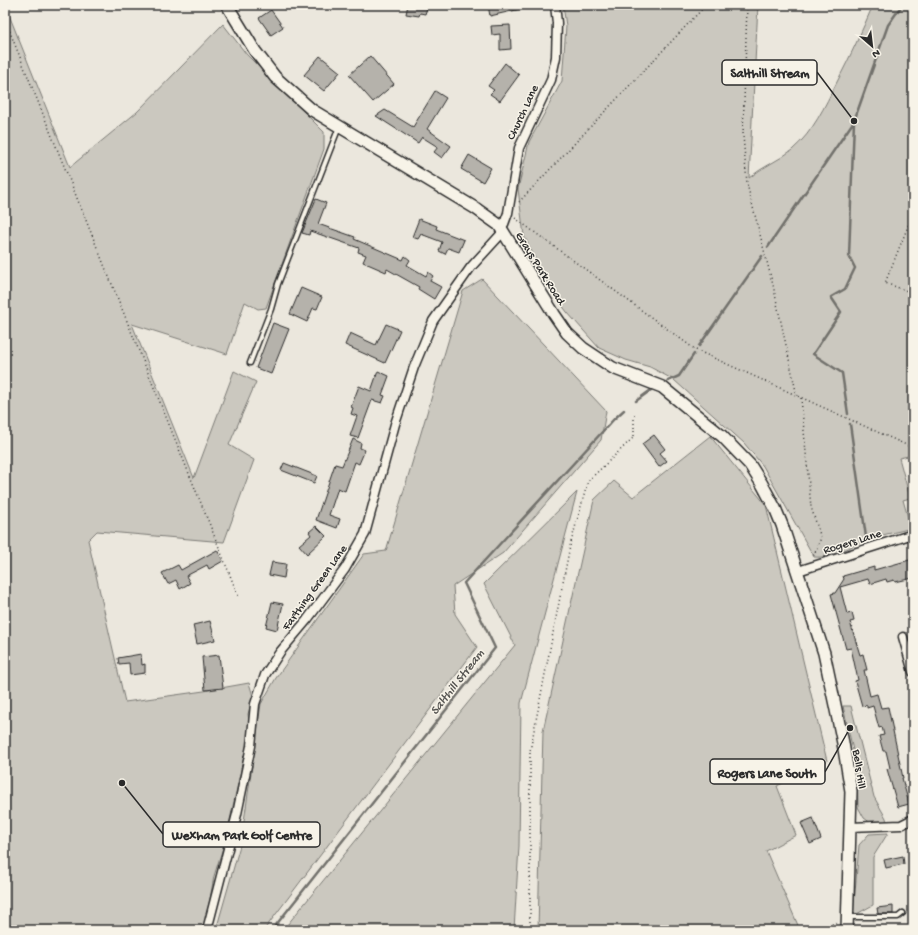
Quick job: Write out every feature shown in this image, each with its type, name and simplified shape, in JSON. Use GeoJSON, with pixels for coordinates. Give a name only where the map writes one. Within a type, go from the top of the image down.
{"type":"FeatureCollection","features":[{"type":"Feature","properties":{"kind":"main road","name":"Grays Park Road"},"geometry":{"type":"LineString","coordinates":[[227,5],[255,51],[275,77],[312,110],[476,208],[501,229],[567,333],[583,348],[613,368],[662,387],[722,436],[750,465],[762,484],[775,508],[798,571]]}},
{"type":"Feature","properties":{"kind":"main road","name":"Bells Hill"},"geometry":{"type":"LineString","coordinates":[[798,571],[824,653],[843,742],[851,791],[847,930]]}},
{"type":"Feature","properties":{"kind":"street","name":"Church Lane"},"geometry":{"type":"LineString","coordinates":[[501,229],[508,213],[519,148],[551,80],[556,57],[557,23],[555,5]]}},
{"type":"Feature","properties":{"kind":"street","name":"Farthing Green Lane"},"geometry":{"type":"LineString","coordinates":[[207,930],[237,814],[251,746],[255,704],[264,675],[280,652],[307,620],[345,569],[365,534],[395,424],[414,367],[433,321],[471,267],[501,229]]}},
{"type":"Feature","properties":{"kind":"street","name":"Rogers Lane"},"geometry":{"type":"LineString","coordinates":[[798,571],[913,534]]}},
{"type":"Feature","properties":{"kind":"street"},"geometry":{"type":"LineString","coordinates":[[904,637],[913,672]]}},
{"type":"Feature","properties":{"kind":"street"},"geometry":{"type":"LineString","coordinates":[[850,827],[901,825],[913,819]]}},
{"type":"Feature","properties":{"kind":"lane"},"geometry":{"type":"LineString","coordinates":[[250,363],[271,309],[278,284],[339,127]]}},
{"type":"Feature","properties":{"kind":"lane"},"geometry":{"type":"LineString","coordinates":[[848,917],[898,917],[903,913]]}},
{"type":"Feature","properties":{"kind":"path"},"geometry":{"type":"LineString","coordinates":[[519,202],[706,5]]}},
{"type":"Feature","properties":{"kind":"path"},"geometry":{"type":"LineString","coordinates":[[747,5],[743,135],[747,184],[773,285],[797,396]]}},
{"type":"Feature","properties":{"kind":"path"},"geometry":{"type":"LineString","coordinates":[[5,20],[239,598]]}},
{"type":"Feature","properties":{"kind":"path"},"geometry":{"type":"LineString","coordinates":[[508,213],[696,350],[913,448]]}},
{"type":"Feature","properties":{"kind":"path"},"geometry":{"type":"LineString","coordinates":[[913,214],[885,283],[913,293]]}},
{"type":"Feature","properties":{"kind":"path"},"geometry":{"type":"LineString","coordinates":[[802,398],[811,507],[821,538],[811,566]]}},
{"type":"Feature","properties":{"kind":"path"},"geometry":{"type":"LineString","coordinates":[[530,930],[530,750],[570,546],[588,481],[634,437],[634,416]]}},
{"type":"Feature","properties":{"kind":"path"},"geometry":{"type":"LineString","coordinates":[[817,930],[848,917]]}},
{"type":"Feature","properties":{"kind":"shaded area"},"geometry":{"type":"Polygon","coordinates":[[[5,5],[70,167],[137,112],[223,24],[247,55],[324,132],[324,149],[266,308],[258,309],[245,302],[227,354],[132,324],[194,478],[234,371],[256,382],[229,445],[254,460],[224,542],[97,531],[88,540],[125,702],[249,683],[253,696],[248,714],[250,729],[226,838],[214,876],[206,922],[203,930],[5,930],[5,5]]]}},
{"type":"Feature","properties":{"kind":"shaded area"},"geometry":{"type":"Polygon","coordinates":[[[563,5],[758,5],[749,178],[792,150],[800,143],[812,127],[847,63],[873,5],[913,5],[913,455],[899,458],[910,498],[903,500],[911,528],[872,538],[829,556],[814,557],[763,466],[744,443],[674,380],[650,367],[626,360],[599,348],[567,312],[550,289],[524,236],[518,189],[529,142],[562,81],[566,26],[563,5]]]}},
{"type":"Feature","properties":{"kind":"shaded area"},"geometry":{"type":"Polygon","coordinates":[[[482,279],[606,411],[601,440],[503,553],[453,586],[455,614],[477,647],[264,930],[216,930],[241,842],[261,704],[276,678],[364,554],[386,551],[463,291],[482,279]]]}},
{"type":"Feature","properties":{"kind":"shaded area"},"geometry":{"type":"Polygon","coordinates":[[[710,436],[766,505],[827,761],[777,786],[796,835],[766,851],[800,930],[538,930],[543,731],[594,500],[614,481],[633,497],[710,436]]]}},
{"type":"Feature","properties":{"kind":"shaded area"},"geometry":{"type":"Polygon","coordinates":[[[577,492],[521,703],[519,846],[514,930],[283,930],[515,645],[484,584],[577,492]]]}},
{"type":"Feature","properties":{"kind":"shaded area"},"geometry":{"type":"Polygon","coordinates":[[[843,706],[851,706],[874,797],[886,818],[887,823],[871,823],[864,818],[858,807],[857,768],[843,706]]]}},
{"type":"Feature","properties":{"kind":"shaded area"},"geometry":{"type":"Polygon","coordinates":[[[888,833],[873,857],[873,905],[853,916],[859,845],[869,834],[888,833]]]}},
{"type":"Feature","properties":{"kind":"building"},"geometry":{"type":"Polygon","coordinates":[[[408,5],[428,5],[425,14],[420,13],[419,16],[406,14],[408,5]]]}},
{"type":"Feature","properties":{"kind":"building"},"geometry":{"type":"Polygon","coordinates":[[[488,5],[525,5],[525,8],[490,16],[488,5]]]}},
{"type":"Feature","properties":{"kind":"building"},"geometry":{"type":"Polygon","coordinates":[[[271,10],[283,27],[271,35],[259,18],[271,10]]]}},
{"type":"Feature","properties":{"kind":"building"},"geometry":{"type":"Polygon","coordinates":[[[510,25],[511,49],[500,50],[500,34],[492,35],[491,26],[510,25]]]}},
{"type":"Feature","properties":{"kind":"building"},"geometry":{"type":"Polygon","coordinates":[[[320,56],[340,72],[324,91],[304,75],[320,56]]]}},
{"type":"Feature","properties":{"kind":"building"},"geometry":{"type":"Polygon","coordinates":[[[370,56],[394,84],[373,102],[349,75],[370,56]]]}},
{"type":"Feature","properties":{"kind":"building"},"geometry":{"type":"Polygon","coordinates":[[[505,63],[519,75],[500,101],[490,94],[494,90],[488,86],[505,63]]]}},
{"type":"Feature","properties":{"kind":"building"},"geometry":{"type":"Polygon","coordinates":[[[435,91],[446,98],[427,129],[451,146],[442,158],[434,152],[438,147],[422,137],[418,143],[376,116],[385,110],[413,127],[435,91]]]}},
{"type":"Feature","properties":{"kind":"building"},"geometry":{"type":"Polygon","coordinates":[[[469,155],[491,168],[483,182],[461,169],[469,155]]]}},
{"type":"Feature","properties":{"kind":"building"},"geometry":{"type":"Polygon","coordinates":[[[316,199],[326,203],[318,224],[355,237],[354,239],[403,260],[405,256],[410,260],[407,265],[426,276],[428,272],[433,276],[430,281],[441,287],[434,299],[418,289],[419,287],[387,269],[386,272],[363,262],[366,255],[358,252],[359,248],[310,231],[309,235],[302,233],[316,199]]]}},
{"type":"Feature","properties":{"kind":"building"},"geometry":{"type":"Polygon","coordinates":[[[419,219],[437,226],[436,229],[464,240],[459,252],[448,248],[445,254],[439,251],[442,242],[421,234],[418,239],[412,237],[419,219]]]}},
{"type":"Feature","properties":{"kind":"building"},"geometry":{"type":"Polygon","coordinates":[[[301,288],[322,297],[317,309],[313,308],[307,322],[290,314],[301,288]]]}},
{"type":"Feature","properties":{"kind":"building"},"geometry":{"type":"Polygon","coordinates":[[[273,323],[289,329],[271,374],[256,368],[273,323]]]}},
{"type":"Feature","properties":{"kind":"building"},"geometry":{"type":"Polygon","coordinates":[[[386,324],[400,330],[385,363],[345,345],[350,333],[376,345],[386,324]]]}},
{"type":"Feature","properties":{"kind":"building"},"geometry":{"type":"Polygon","coordinates":[[[378,371],[389,376],[382,395],[385,396],[382,403],[372,400],[358,438],[350,436],[357,416],[351,414],[353,408],[351,407],[359,386],[371,391],[378,371]]]}},
{"type":"Feature","properties":{"kind":"building"},"geometry":{"type":"Polygon","coordinates":[[[654,435],[665,449],[660,453],[667,461],[659,467],[642,444],[654,435]]]}},
{"type":"Feature","properties":{"kind":"building"},"geometry":{"type":"Polygon","coordinates":[[[353,439],[361,443],[360,448],[365,450],[359,464],[355,462],[345,491],[338,488],[329,515],[340,519],[337,528],[316,520],[335,464],[342,466],[353,439]]]}},
{"type":"Feature","properties":{"kind":"building"},"geometry":{"type":"Polygon","coordinates":[[[284,463],[317,476],[314,483],[281,470],[284,463]]]}},
{"type":"Feature","properties":{"kind":"building"},"geometry":{"type":"Polygon","coordinates":[[[316,526],[326,536],[307,554],[299,545],[311,535],[309,532],[316,526]]]}},
{"type":"Feature","properties":{"kind":"building"},"geometry":{"type":"Polygon","coordinates":[[[217,550],[223,561],[209,569],[207,565],[186,576],[190,583],[180,589],[176,580],[168,584],[162,573],[178,565],[181,570],[217,550]]]}},
{"type":"Feature","properties":{"kind":"building"},"geometry":{"type":"Polygon","coordinates":[[[913,559],[913,578],[895,582],[894,580],[887,582],[886,579],[870,584],[868,579],[840,587],[847,614],[852,613],[854,621],[850,622],[860,655],[863,654],[867,670],[864,670],[870,696],[877,694],[881,708],[888,707],[902,778],[909,804],[898,807],[887,769],[890,768],[886,751],[883,751],[879,736],[884,735],[882,727],[879,728],[873,706],[867,708],[867,705],[862,706],[855,681],[858,680],[851,648],[846,649],[831,594],[835,593],[844,579],[843,576],[874,567],[874,570],[913,559]]]}},
{"type":"Feature","properties":{"kind":"building"},"geometry":{"type":"Polygon","coordinates":[[[272,562],[286,564],[284,578],[269,575],[272,562]]]}},
{"type":"Feature","properties":{"kind":"building"},"geometry":{"type":"Polygon","coordinates":[[[272,602],[283,604],[277,630],[266,627],[272,602]]]}},
{"type":"Feature","properties":{"kind":"building"},"geometry":{"type":"Polygon","coordinates":[[[210,621],[215,640],[197,644],[193,625],[210,621]]]}},
{"type":"Feature","properties":{"kind":"building"},"geometry":{"type":"Polygon","coordinates":[[[141,654],[142,665],[145,664],[145,673],[130,675],[129,663],[119,664],[118,658],[141,654]]]}},
{"type":"Feature","properties":{"kind":"building"},"geometry":{"type":"Polygon","coordinates":[[[219,655],[223,688],[205,690],[202,657],[219,655]]]}},
{"type":"Feature","properties":{"kind":"building"},"geometry":{"type":"Polygon","coordinates":[[[813,818],[821,839],[810,844],[801,823],[813,818]]]}},
{"type":"Feature","properties":{"kind":"building"},"geometry":{"type":"Polygon","coordinates":[[[903,856],[904,864],[886,868],[884,860],[903,856]]]}},
{"type":"Feature","properties":{"kind":"building"},"geometry":{"type":"Polygon","coordinates":[[[893,906],[893,914],[878,914],[877,908],[893,906]]]}},
{"type":"Feature","properties":{"kind":"waterway","name":"Salthill Stream"},"geometry":{"type":"LineString","coordinates":[[768,247],[854,121],[888,25],[902,5]]}},
{"type":"Feature","properties":{"kind":"waterway"},"geometry":{"type":"LineString","coordinates":[[848,414],[842,373],[813,354],[841,312],[831,297],[845,289],[855,268],[849,256],[854,121]]}},
{"type":"Feature","properties":{"kind":"waterway","name":"Salthill Stream"},"geometry":{"type":"LineString","coordinates":[[699,346],[762,256]]}},
{"type":"Feature","properties":{"kind":"waterway","name":"Salthill Stream"},"geometry":{"type":"LineString","coordinates":[[668,381],[679,376],[694,354]]}},
{"type":"Feature","properties":{"kind":"waterway","name":"Salthill Stream"},"geometry":{"type":"LineString","coordinates":[[636,401],[651,390]]}},
{"type":"Feature","properties":{"kind":"waterway","name":"Salthill Stream"},"geometry":{"type":"LineString","coordinates":[[272,930],[495,648],[464,583],[614,419],[624,410]]}},
{"type":"Feature","properties":{"kind":"waterway"},"geometry":{"type":"LineString","coordinates":[[850,424],[866,537]]}},
{"type":"Feature","properties":{"kind":"place","name":"Salthill Stream"},"geometry":{"type":"Point","coordinates":[854,121]}},
{"type":"Feature","properties":{"kind":"place","name":"Rogers Lane South"},"geometry":{"type":"Point","coordinates":[850,728]}},
{"type":"Feature","properties":{"kind":"place","name":"Wexham Park Golf Centre"},"geometry":{"type":"Point","coordinates":[122,783]}}]}
